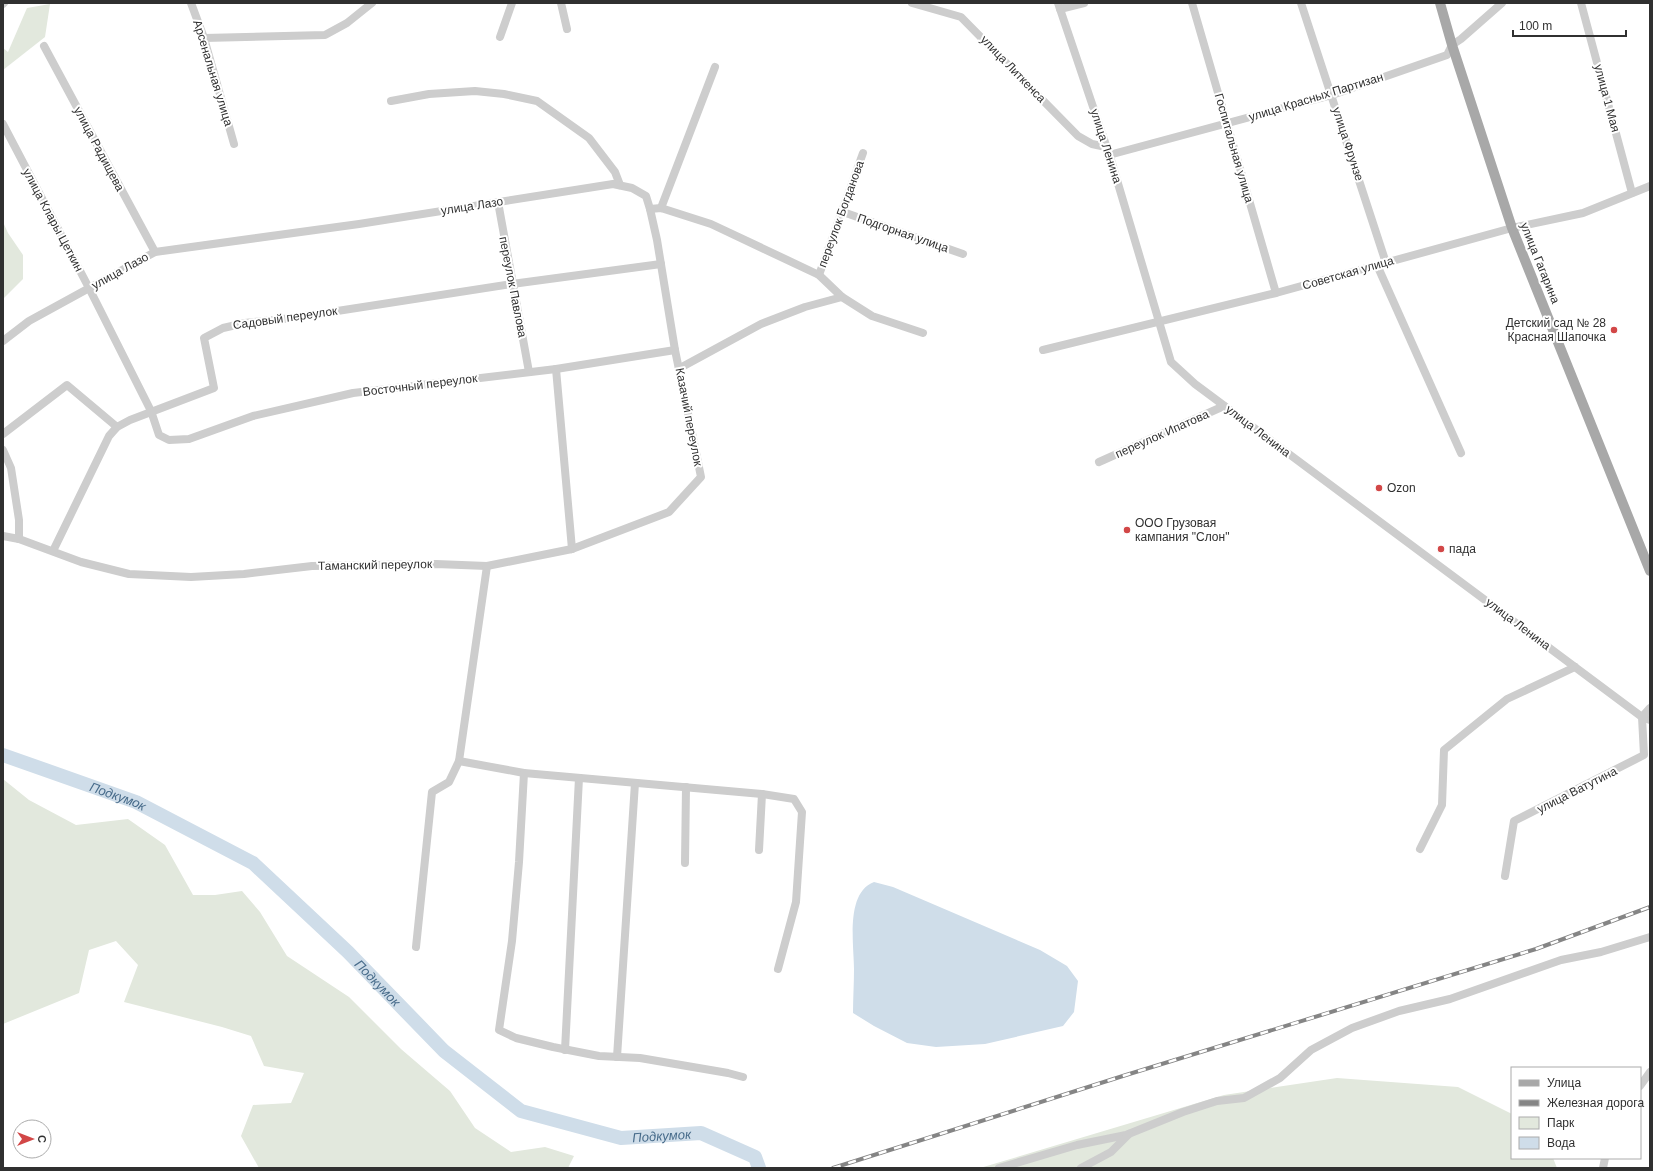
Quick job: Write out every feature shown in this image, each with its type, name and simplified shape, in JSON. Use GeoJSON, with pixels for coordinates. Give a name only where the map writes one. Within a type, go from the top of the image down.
{"type":"FeatureCollection","features":[{"type":"Feature","properties":{"kind":"main road","name":"улица Гагарина"},"geometry":{"type":"LineString","coordinates":[[1440,3],[1512,228],[1650,570]]}},
{"type":"Feature","properties":{"kind":"street","name":"Арсенальная улица"},"geometry":{"type":"LineString","coordinates":[[191,3],[204,38],[234,144]]}},
{"type":"Feature","properties":{"kind":"street"},"geometry":{"type":"LineString","coordinates":[[204,38],[325,35],[347,23],[372,3]]}},
{"type":"Feature","properties":{"kind":"street"},"geometry":{"type":"LineString","coordinates":[[500,37],[512,3]]}},
{"type":"Feature","properties":{"kind":"street"},"geometry":{"type":"LineString","coordinates":[[561,3],[568,29]]}},
{"type":"Feature","properties":{"kind":"street","name":"улица Литкенса"},"geometry":{"type":"LineString","coordinates":[[912,3],[962,17],[1078,136],[1092,144],[1106,147]]}},
{"type":"Feature","properties":{"kind":"street"},"geometry":{"type":"LineString","coordinates":[[1059,6],[1084,3]]}},
{"type":"Feature","properties":{"kind":"street","name":"Госпитальная улица"},"geometry":{"type":"LineString","coordinates":[[1192,3],[1276,294]]}},
{"type":"Feature","properties":{"kind":"street","name":"улица Фрунзе"},"geometry":{"type":"LineString","coordinates":[[1301,3],[1332,95],[1382,264],[1461,453]]}},
{"type":"Feature","properties":{"kind":"street","name":"улица Красных Партизан"},"geometry":{"type":"LineString","coordinates":[[1110,155],[1332,95],[1447,55],[1452,44],[1461,39],[1502,3]]}},
{"type":"Feature","properties":{"kind":"street","name":"улица 1 Мая"},"geometry":{"type":"LineString","coordinates":[[1581,3],[1632,193]]}},
{"type":"Feature","properties":{"kind":"street","name":"улица Ленина"},"geometry":{"type":"LineString","coordinates":[[1059,6],[1110,155],[1171,362],[1195,384],[1224,406],[1575,667],[1646,718]]}},
{"type":"Feature","properties":{"kind":"street","name":"улица Радищева"},"geometry":{"type":"LineString","coordinates":[[44,46],[155,252]]}},
{"type":"Feature","properties":{"kind":"street"},"geometry":{"type":"LineString","coordinates":[[661,208],[715,67]]}},
{"type":"Feature","properties":{"kind":"street"},"geometry":{"type":"LineString","coordinates":[[391,101],[429,94],[475,91],[504,94],[537,101],[589,138],[615,172],[620,185]]}},
{"type":"Feature","properties":{"kind":"street","name":"улица Клары Цеткин"},"geometry":{"type":"LineString","coordinates":[[3,124],[89,288],[151,411],[159,435],[170,440]]}},
{"type":"Feature","properties":{"kind":"street","name":"переулок Богданова"},"geometry":{"type":"LineString","coordinates":[[820,275],[864,153]]}},
{"type":"Feature","properties":{"kind":"street","name":"улица Лазо"},"geometry":{"type":"LineString","coordinates":[[3,341],[29,321],[155,252],[359,224],[603,185],[620,185],[632,188],[646,196],[650,209]]}},
{"type":"Feature","properties":{"kind":"street","name":"Советская улица"},"geometry":{"type":"LineString","coordinates":[[1043,350],[1276,294],[1512,228],[1583,213],[1650,186]]}},
{"type":"Feature","properties":{"kind":"street","name":"переулок Павлова"},"geometry":{"type":"LineString","coordinates":[[498,202],[529,372]]}},
{"type":"Feature","properties":{"kind":"street"},"geometry":{"type":"LineString","coordinates":[[650,209],[661,208],[711,224],[820,275],[842,297],[872,316],[923,333]]}},
{"type":"Feature","properties":{"kind":"street","name":"Казачий переулок"},"geometry":{"type":"LineString","coordinates":[[572,549],[669,512],[701,477],[680,368],[675,350],[661,264],[650,209]]}},
{"type":"Feature","properties":{"kind":"street","name":"Подгорная улица"},"geometry":{"type":"LineString","coordinates":[[843,212],[964,254]]}},
{"type":"Feature","properties":{"kind":"street","name":"Садовый переулок"},"geometry":{"type":"LineString","coordinates":[[54,551],[109,436],[117,427],[151,411],[214,388],[204,338],[222,328],[245,323],[300,317],[512,284],[661,264]]}},
{"type":"Feature","properties":{"kind":"street"},"geometry":{"type":"LineString","coordinates":[[680,368],[761,324],[805,307],[842,297]]}},
{"type":"Feature","properties":{"kind":"street","name":"Восточный переулок"},"geometry":{"type":"LineString","coordinates":[[170,440],[189,439],[253,416],[353,393],[556,369],[675,350]]}},
{"type":"Feature","properties":{"kind":"street"},"geometry":{"type":"LineString","coordinates":[[556,369],[572,549]]}},
{"type":"Feature","properties":{"kind":"street"},"geometry":{"type":"LineString","coordinates":[[3,434],[67,385],[117,427]]}},
{"type":"Feature","properties":{"kind":"street","name":"переулок Ипатова"},"geometry":{"type":"LineString","coordinates":[[1099,462],[1224,406]]}},
{"type":"Feature","properties":{"kind":"street"},"geometry":{"type":"LineString","coordinates":[[3,450],[11,468],[19,520],[19,539]]}},
{"type":"Feature","properties":{"kind":"street","name":"Таманский переулок"},"geometry":{"type":"LineString","coordinates":[[3,536],[19,539],[81,562],[129,574],[191,577],[244,574],[312,566],[436,564],[487,566],[572,549]]}},
{"type":"Feature","properties":{"kind":"street"},"geometry":{"type":"LineString","coordinates":[[416,947],[432,792],[449,782],[459,761],[487,566]]}},
{"type":"Feature","properties":{"kind":"street"},"geometry":{"type":"LineString","coordinates":[[1420,849],[1442,805],[1444,750],[1507,699],[1575,667]]}},
{"type":"Feature","properties":{"kind":"street"},"geometry":{"type":"LineString","coordinates":[[1646,718],[1650,708]]}},
{"type":"Feature","properties":{"kind":"street","name":"улица Ватутина"},"geometry":{"type":"LineString","coordinates":[[1505,876],[1514,822],[1644,755],[1646,718]]}},
{"type":"Feature","properties":{"kind":"street"},"geometry":{"type":"LineString","coordinates":[[459,761],[524,773],[635,784],[762,794],[794,799],[802,812],[796,902],[778,969]]}},
{"type":"Feature","properties":{"kind":"street"},"geometry":{"type":"LineString","coordinates":[[524,773],[519,862],[512,941],[499,1030],[516,1038],[566,1050],[600,1056],[640,1058],[728,1072],[742,1077]]}},
{"type":"Feature","properties":{"kind":"street"},"geometry":{"type":"LineString","coordinates":[[566,1050],[579,778]]}},
{"type":"Feature","properties":{"kind":"street"},"geometry":{"type":"LineString","coordinates":[[617,1057],[635,784]]}},
{"type":"Feature","properties":{"kind":"street"},"geometry":{"type":"LineString","coordinates":[[685,863],[686,787]]}},
{"type":"Feature","properties":{"kind":"street"},"geometry":{"type":"LineString","coordinates":[[759,850],[762,794]]}},
{"type":"Feature","properties":{"kind":"street"},"geometry":{"type":"LineString","coordinates":[[999,1168],[1077,1145],[1129,1134],[1217,1101],[1244,1098],[1280,1078],[1311,1050],[1352,1028],[1399,1011],[1450,999],[1561,960],[1602,952],[1650,937]]}},
{"type":"Feature","properties":{"kind":"street"},"geometry":{"type":"LineString","coordinates":[[1641,1085],[1650,1072]]}},
{"type":"Feature","properties":{"kind":"street"},"geometry":{"type":"LineString","coordinates":[[1082,1168],[1111,1152],[1129,1134]]}},
{"type":"Feature","properties":{"kind":"green space"},"geometry":{"type":"Polygon","coordinates":[[[50,4],[45,37],[3,70],[3,48],[8,52],[27,8],[50,4]]]}},
{"type":"Feature","properties":{"kind":"green space"},"geometry":{"type":"Polygon","coordinates":[[[3,222],[8,233],[23,255],[23,279],[3,299],[3,222]]]}},
{"type":"Feature","properties":{"kind":"green space"},"geometry":{"type":"Polygon","coordinates":[[[3,779],[29,800],[76,825],[128,819],[165,845],[193,895],[215,895],[242,891],[260,912],[287,956],[349,997],[401,1049],[450,1091],[475,1128],[511,1152],[545,1147],[574,1156],[568,1168],[259,1168],[241,1136],[253,1105],[291,1103],[304,1073],[264,1066],[251,1036],[124,1002],[138,965],[116,941],[89,950],[79,993],[3,1024],[3,779]]]}},
{"type":"Feature","properties":{"kind":"green space"},"geometry":{"type":"Polygon","coordinates":[[[1337,1078],[1458,1087],[1511,1114],[1511,1159],[1553,1159],[1557,1168],[980,1168],[1224,1095],[1337,1078]]]}},
{"type":"Feature","properties":{"kind":"water"},"geometry":{"type":"Polygon","coordinates":[[[874,882],[893,887],[1040,950],[1067,966],[1078,981],[1074,1012],[1063,1026],[985,1044],[936,1047],[907,1043],[853,1013],[853,921],[855,908],[859,897],[865,888],[874,882]]]}},
{"type":"Feature","properties":{"kind":"waterway","name":"Подкумок"},"geometry":{"type":"LineString","coordinates":[[3,755],[136,802],[253,863],[348,952],[444,1051],[521,1111],[621,1138],[701,1133],[755,1157],[759,1168]]}},
{"type":"Feature","properties":{"kind":"railway"},"geometry":{"type":"LineString","coordinates":[[833,1168],[1126,1075],[1536,949],[1650,907]]}},
{"type":"Feature","properties":{"kind":"place","name":"Детский сад № 28 Красная Шапочка"},"geometry":{"type":"Point","coordinates":[1614,330]}},
{"type":"Feature","properties":{"kind":"place","name":"Ozon"},"geometry":{"type":"Point","coordinates":[1379,488]}},
{"type":"Feature","properties":{"kind":"place","name":"ООО Грузовая кампания \"Слон\""},"geometry":{"type":"Point","coordinates":[1127,530]}},
{"type":"Feature","properties":{"kind":"place","name":"пада"},"geometry":{"type":"Point","coordinates":[1441,549]}}]}
